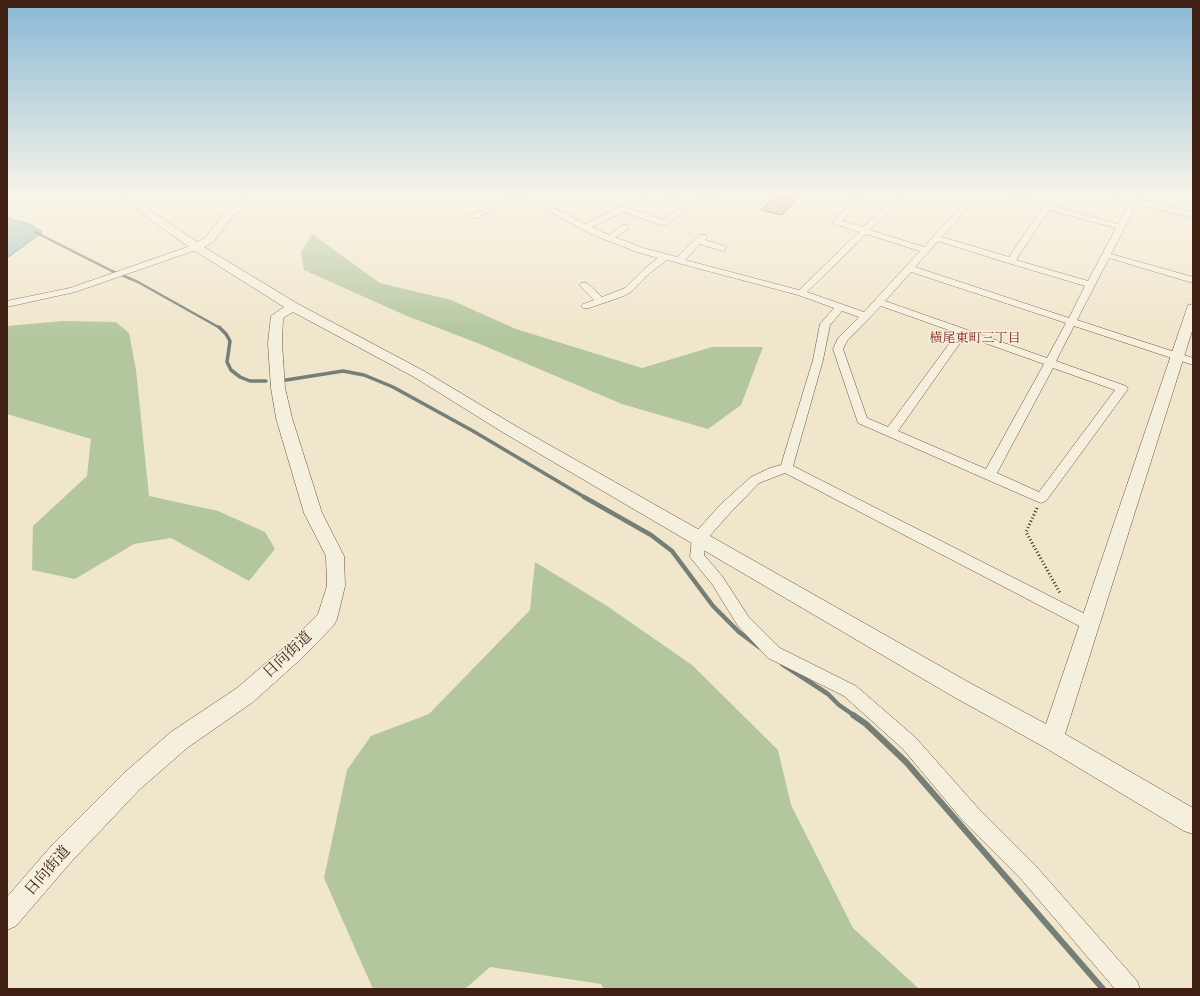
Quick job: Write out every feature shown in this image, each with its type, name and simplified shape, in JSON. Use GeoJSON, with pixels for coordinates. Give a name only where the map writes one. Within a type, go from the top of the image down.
{"type":"FeatureCollection","features":[{"type":"Feature","properties":{"kind":"street"},"geometry":{"type":"LineString","coordinates":[[190,242],[293,307],[419,374],[509,430],[1193,822]]}},
{"type":"Feature","properties":{"kind":"street"},"geometry":{"type":"LineString","coordinates":[[7,304],[72,290],[196,247],[204,242]]}},
{"type":"Feature","properties":{"kind":"street"},"geometry":{"type":"LineString","coordinates":[[621,242],[640,250],[678,261],[801,293],[865,316]]}},
{"type":"Feature","properties":{"kind":"street"},"geometry":{"type":"LineString","coordinates":[[678,261],[697,242]]}},
{"type":"Feature","properties":{"kind":"street"},"geometry":{"type":"LineString","coordinates":[[709,242],[722,248]]}},
{"type":"Feature","properties":{"kind":"street"},"geometry":{"type":"LineString","coordinates":[[801,293],[853,242]]}},
{"type":"Feature","properties":{"kind":"street"},"geometry":{"type":"LineString","coordinates":[[902,242],[926,250]]}},
{"type":"Feature","properties":{"kind":"street"},"geometry":{"type":"LineString","coordinates":[[879,302],[1122,389],[1040,498],[862,420],[838,350],[842,340],[879,302],[932,242]]}},
{"type":"Feature","properties":{"kind":"street"},"geometry":{"type":"LineString","coordinates":[[950,242],[1091,285]]}},
{"type":"Feature","properties":{"kind":"street"},"geometry":{"type":"LineString","coordinates":[[1010,261],[1023,242]]}},
{"type":"Feature","properties":{"kind":"street"},"geometry":{"type":"LineString","coordinates":[[989,476],[1113,242]]}},
{"type":"Feature","properties":{"kind":"street"},"geometry":{"type":"LineString","coordinates":[[1107,255],[1193,280]]}},
{"type":"Feature","properties":{"kind":"street"},"geometry":{"type":"LineString","coordinates":[[586,306],[621,294],[628,290],[648,270],[665,257]]}},
{"type":"Feature","properties":{"kind":"street"},"geometry":{"type":"LineString","coordinates":[[909,268],[1185,359]]}},
{"type":"Feature","properties":{"kind":"street"},"geometry":{"type":"LineString","coordinates":[[584,286],[600,301]]}},
{"type":"Feature","properties":{"kind":"street","name":"日向街道"},"geometry":{"type":"LineString","coordinates":[[7,917],[62,853],[131,782],[179,740],[245,695],[295,651],[327,619],[336,586],[335,556],[313,513],[286,426],[278,388],[275,344],[277,316],[293,307]]}},
{"type":"Feature","properties":{"kind":"street"},"geometry":{"type":"LineString","coordinates":[[786,468],[818,360],[825,324],[840,307]]}},
{"type":"Feature","properties":{"kind":"street"},"geometry":{"type":"LineString","coordinates":[[1052,740],[1090,624],[1185,359],[1193,308]]}},
{"type":"Feature","properties":{"kind":"street"},"geometry":{"type":"LineString","coordinates":[[890,432],[963,332]]}},
{"type":"Feature","properties":{"kind":"street"},"geometry":{"type":"LineString","coordinates":[[1090,624],[786,468],[774,471],[755,480],[726,508],[699,538],[697,557],[717,580],[743,621],[774,652],[850,691],[909,743],[971,815],[1028,872],[1129,989]]}},
{"type":"Feature","properties":{"kind":"path"},"geometry":{"type":"LineString","coordinates":[[1040,498],[1026,532],[1058,587]]}},
{"type":"Feature","properties":{"kind":"green space"},"geometry":{"type":"Polygon","coordinates":[[[307,242],[324,242],[380,283],[451,300],[516,329],[642,368],[712,347],[763,347],[741,405],[708,429],[622,404],[480,344],[407,316],[304,270],[301,252],[307,242]]]}},
{"type":"Feature","properties":{"kind":"green space"},"geometry":{"type":"Polygon","coordinates":[[[63,321],[116,322],[129,333],[136,370],[149,496],[218,511],[265,532],[275,549],[249,581],[171,538],[134,544],[75,579],[32,570],[33,526],[87,476],[91,439],[7,414],[7,326],[63,321]]]}},
{"type":"Feature","properties":{"kind":"green space"},"geometry":{"type":"Polygon","coordinates":[[[535,562],[607,606],[692,665],[778,750],[791,805],[853,928],[919,989],[604,989],[601,984],[490,967],[465,989],[373,989],[324,878],[347,770],[371,736],[429,714],[530,610],[535,562]]]}},
{"type":"Feature","properties":{"kind":"water"},"geometry":{"type":"Polygon","coordinates":[[[7,242],[28,242],[7,258],[7,242]]]}},
{"type":"Feature","properties":{"kind":"waterway"},"geometry":{"type":"LineString","coordinates":[[56,242],[112,271],[138,282],[220,328]]}},
{"type":"Feature","properties":{"kind":"waterway"},"geometry":{"type":"LineString","coordinates":[[220,328],[230,341],[227,362],[231,370],[240,377],[250,381],[266,381]]}},
{"type":"Feature","properties":{"kind":"waterway"},"geometry":{"type":"LineString","coordinates":[[280,381],[343,371],[364,375],[393,387],[473,431],[586,498]]}},
{"type":"Feature","properties":{"kind":"waterway"},"geometry":{"type":"LineString","coordinates":[[584,497],[651,535],[672,551],[713,606],[739,632],[759,647]]}},
{"type":"Feature","properties":{"kind":"waterway"},"geometry":{"type":"LineString","coordinates":[[782,664],[828,694],[839,705],[855,716]]}},
{"type":"Feature","properties":{"kind":"waterway"},"geometry":{"type":"LineString","coordinates":[[853,715],[866,724],[906,762],[1103,989]]}},
{"type":"Feature","properties":{"kind":"district","name":"横尾東町三丁目"},"geometry":{"type":"Point","coordinates":[975,339]}}]}
